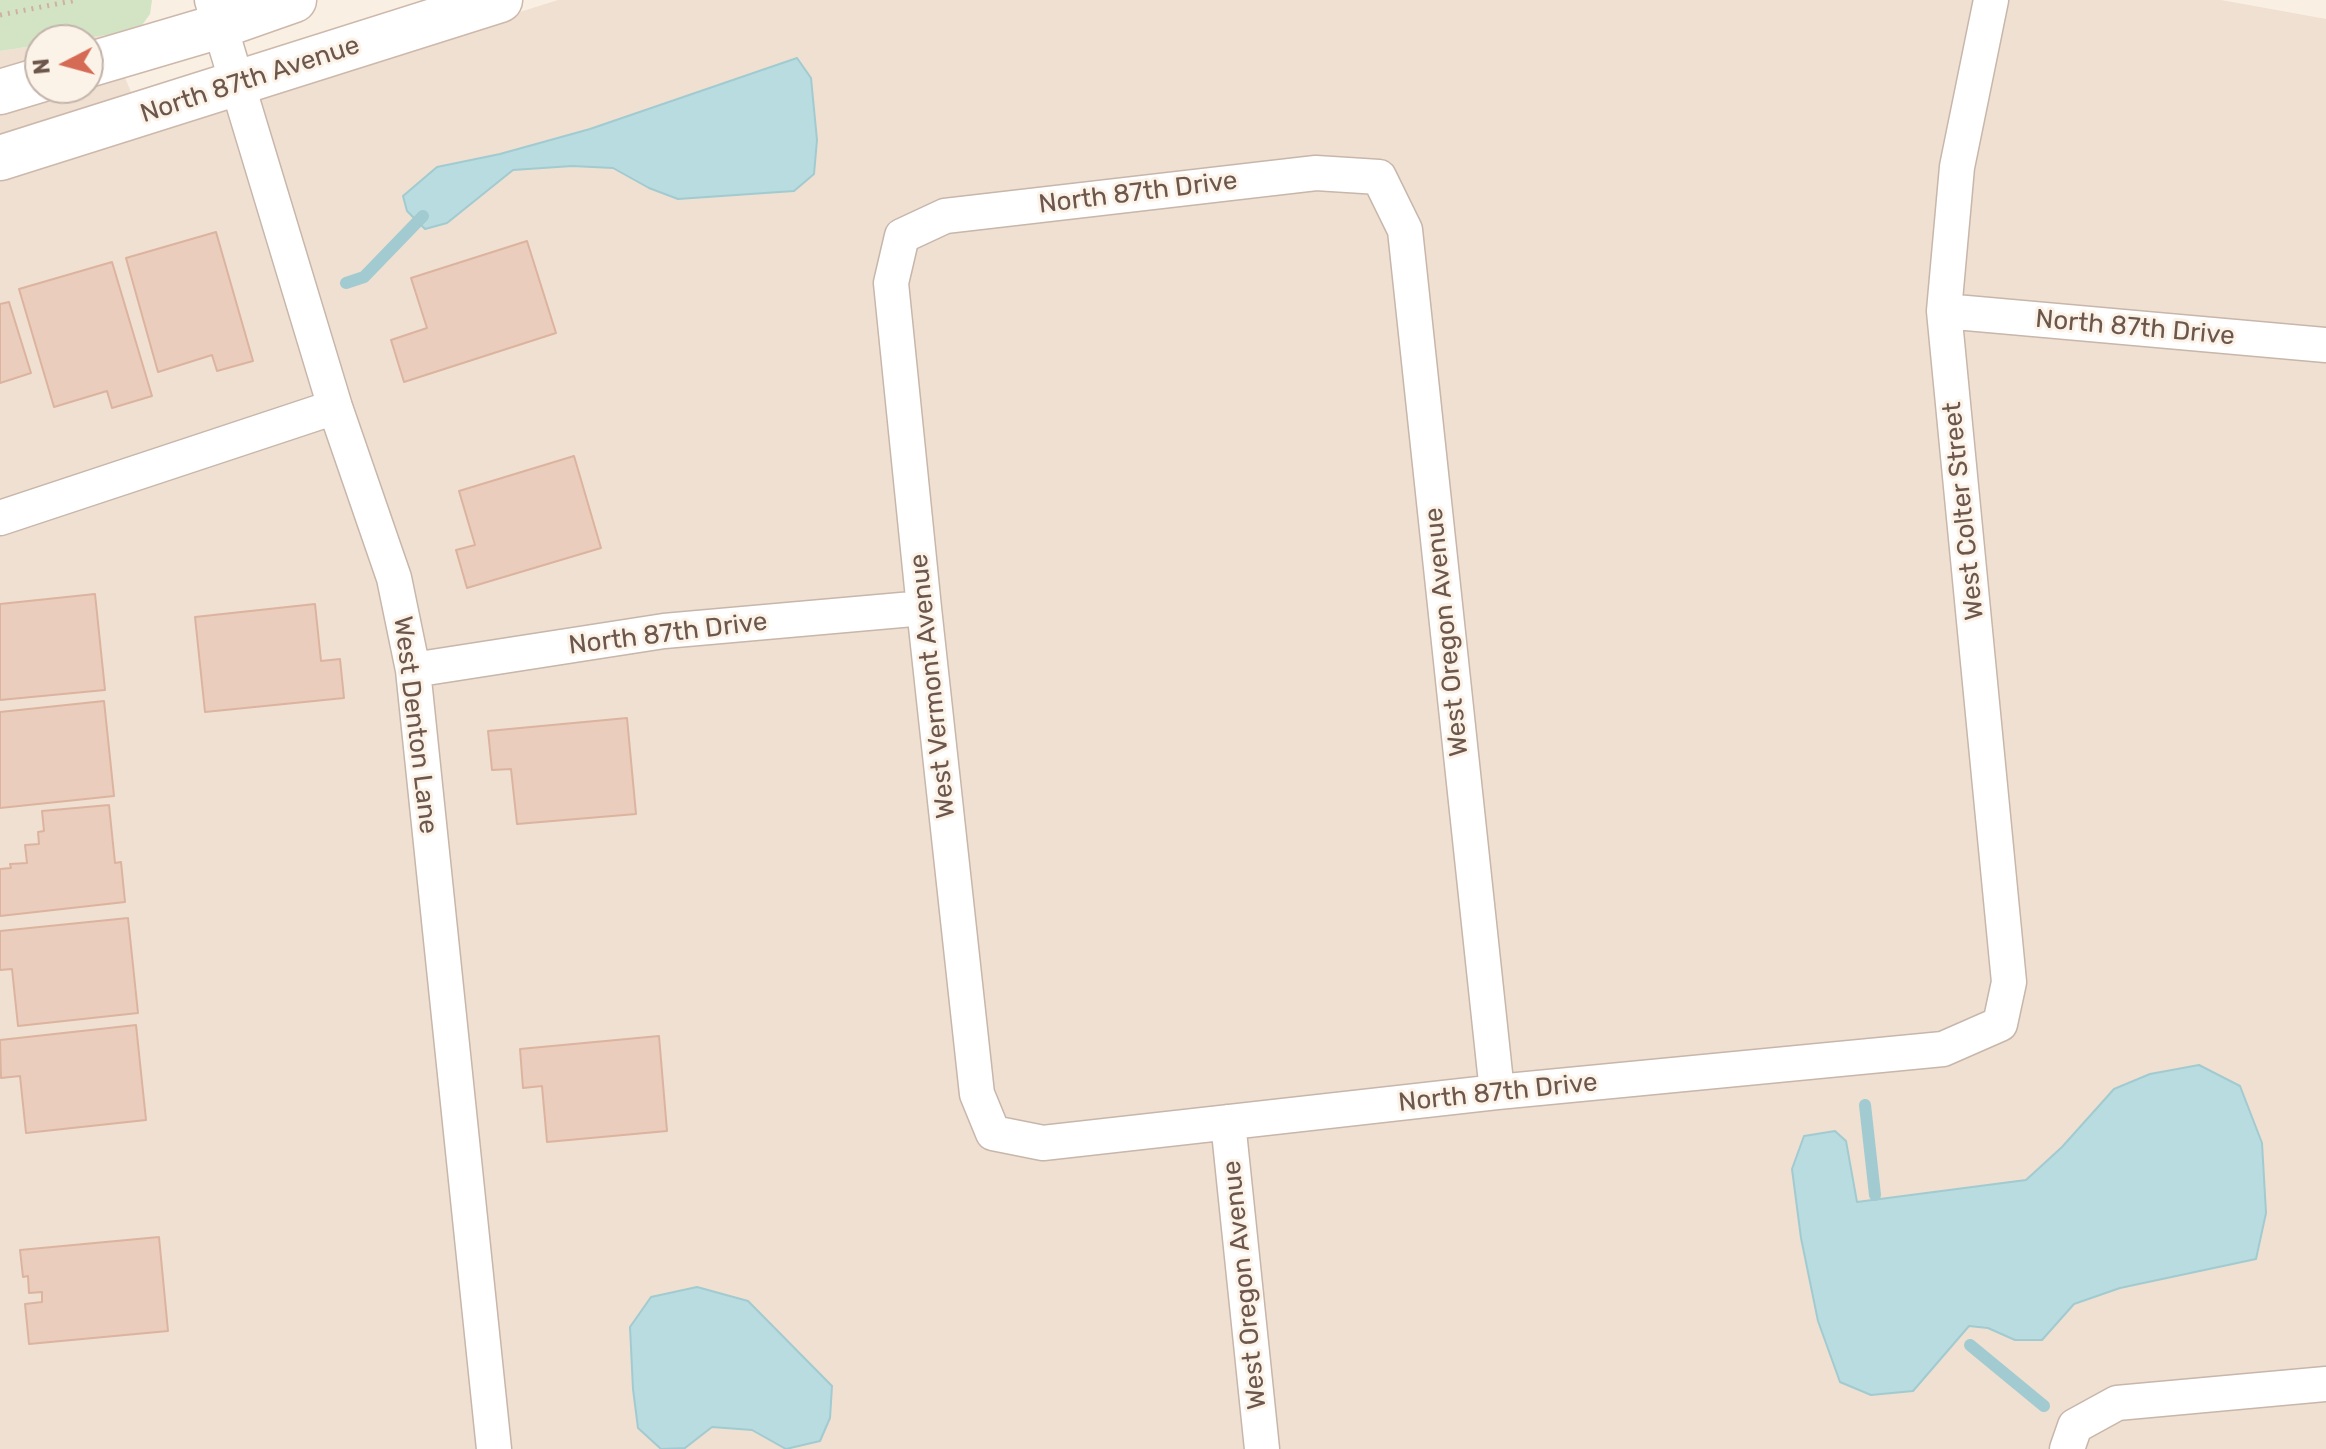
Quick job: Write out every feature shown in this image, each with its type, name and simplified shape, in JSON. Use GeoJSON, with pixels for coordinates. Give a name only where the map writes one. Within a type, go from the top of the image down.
{"type":"FeatureCollection","features":[{"type":"Feature","properties":{"kind":"street"},"geometry":{"type":"LineString","coordinates":[[104,58],[216,13],[294,0]]}},
{"type":"Feature","properties":{"kind":"street","name":"North 87th Avenue"},"geometry":{"type":"LineString","coordinates":[[0,158],[500,0]]}},
{"type":"Feature","properties":{"kind":"street","name":"West Colter Street"},"geometry":{"type":"LineString","coordinates":[[1991,0],[1957,167],[1944,311],[2009,982],[2000,1024]]}},
{"type":"Feature","properties":{"kind":"street","name":"West Denton Lane"},"geometry":{"type":"LineString","coordinates":[[216,13],[335,407],[394,578],[413,670],[494,1449]]}},
{"type":"Feature","properties":{"kind":"street"},"geometry":{"type":"LineString","coordinates":[[0,92],[24,85]]}},
{"type":"Feature","properties":{"kind":"street","name":"North 87th Drive"},"geometry":{"type":"LineString","coordinates":[[902,236],[945,216],[1316,173],[1379,177]]}},
{"type":"Feature","properties":{"kind":"street","name":"West Oregon Avenue"},"geometry":{"type":"LineString","coordinates":[[1379,177],[1405,230],[1497,1092]]}},
{"type":"Feature","properties":{"kind":"street","name":"West Vermont Avenue"},"geometry":{"type":"LineString","coordinates":[[902,236],[891,283],[977,1094],[993,1133]]}},
{"type":"Feature","properties":{"kind":"street","name":"North 87th Drive"},"geometry":{"type":"LineString","coordinates":[[1944,311],[2326,345]]}},
{"type":"Feature","properties":{"kind":"street"},"geometry":{"type":"LineString","coordinates":[[0,518],[335,407]]}},
{"type":"Feature","properties":{"kind":"street","name":"North 87th Drive"},"geometry":{"type":"LineString","coordinates":[[413,670],[664,631],[924,608]]}},
{"type":"Feature","properties":{"kind":"street","name":"North 87th Drive"},"geometry":{"type":"LineString","coordinates":[[993,1133],[1043,1143],[1497,1092],[1943,1049],[2000,1024]]}},
{"type":"Feature","properties":{"kind":"street","name":"West Oregon Avenue"},"geometry":{"type":"LineString","coordinates":[[1228,1122],[1262,1449]]}},
{"type":"Feature","properties":{"kind":"street"},"geometry":{"type":"LineString","coordinates":[[2071,1438],[2117,1403],[2326,1384]]}},
{"type":"Feature","properties":{"kind":"path"},"geometry":{"type":"LineString","coordinates":[[0,15],[77,0]]}},
{"type":"Feature","properties":{"kind":"shaded area"},"geometry":{"type":"Polygon","coordinates":[[[558,0],[2221,0],[2326,19],[2326,1449],[0,1449],[0,51],[24,47],[24,104],[104,104],[104,35],[107,35],[147,130],[558,0]]]}},
{"type":"Feature","properties":{"kind":"green space"},"geometry":{"type":"Polygon","coordinates":[[[0,0],[152,0],[150,14],[135,35],[112,47],[107,35],[104,35],[104,24],[24,24],[24,47],[0,51],[0,0]]]}},
{"type":"Feature","properties":{"kind":"water"},"geometry":{"type":"Polygon","coordinates":[[[797,58],[811,78],[817,140],[814,174],[794,191],[678,199],[649,188],[613,168],[572,166],[513,170],[447,223],[425,229],[407,211],[403,196],[437,167],[500,154],[590,129],[797,58]]]}},
{"type":"Feature","properties":{"kind":"water"},"geometry":{"type":"Polygon","coordinates":[[[2199,1065],[2240,1086],[2262,1143],[2266,1213],[2256,1259],[2120,1288],[2074,1304],[2042,1340],[2015,1340],[1988,1328],[1969,1326],[1913,1391],[1871,1395],[1840,1382],[1818,1321],[1801,1238],[1792,1169],[1804,1136],[1835,1131],[1846,1141],[1857,1202],[2026,1180],[2062,1147],[2114,1089],[2150,1074],[2199,1065]]]}},
{"type":"Feature","properties":{"kind":"water"},"geometry":{"type":"Polygon","coordinates":[[[697,1287],[748,1301],[832,1386],[830,1418],[820,1441],[786,1449],[752,1430],[712,1427],[685,1448],[661,1449],[638,1428],[630,1327],[651,1297],[697,1287]]]}},
{"type":"Feature","properties":{"kind":"building"},"geometry":{"type":"Polygon","coordinates":[[[216,232],[253,361],[217,371],[212,355],[158,372],[126,258],[216,232]]]}},
{"type":"Feature","properties":{"kind":"building"},"geometry":{"type":"Polygon","coordinates":[[[527,241],[556,333],[404,382],[391,340],[427,328],[411,278],[527,241]]]}},
{"type":"Feature","properties":{"kind":"building"},"geometry":{"type":"Polygon","coordinates":[[[112,262],[152,396],[112,408],[107,391],[54,407],[19,289],[112,262]]]}},
{"type":"Feature","properties":{"kind":"building"},"geometry":{"type":"Polygon","coordinates":[[[9,302],[31,373],[0,383],[0,304],[9,302]]]}},
{"type":"Feature","properties":{"kind":"building"},"geometry":{"type":"Polygon","coordinates":[[[574,456],[601,548],[467,588],[456,550],[475,545],[459,491],[574,456]]]}},
{"type":"Feature","properties":{"kind":"building"},"geometry":{"type":"Polygon","coordinates":[[[95,594],[105,690],[0,700],[0,604],[95,594]]]}},
{"type":"Feature","properties":{"kind":"building"},"geometry":{"type":"Polygon","coordinates":[[[315,604],[321,661],[340,659],[344,698],[205,712],[195,617],[315,604]]]}},
{"type":"Feature","properties":{"kind":"building"},"geometry":{"type":"Polygon","coordinates":[[[104,701],[114,796],[0,808],[0,712],[104,701]]]}},
{"type":"Feature","properties":{"kind":"building"},"geometry":{"type":"Polygon","coordinates":[[[627,718],[636,814],[517,824],[511,769],[492,770],[488,731],[627,718]]]}},
{"type":"Feature","properties":{"kind":"building"},"geometry":{"type":"Polygon","coordinates":[[[109,805],[115,863],[121,862],[125,902],[0,916],[0,869],[11,868],[10,864],[27,863],[25,845],[39,844],[38,832],[44,831],[42,811],[109,805]]]}},
{"type":"Feature","properties":{"kind":"building"},"geometry":{"type":"Polygon","coordinates":[[[128,918],[138,1013],[18,1026],[12,969],[0,970],[0,931],[128,918]]]}},
{"type":"Feature","properties":{"kind":"building"},"geometry":{"type":"Polygon","coordinates":[[[136,1025],[146,1120],[26,1133],[20,1076],[1,1078],[0,1040],[136,1025]]]}},
{"type":"Feature","properties":{"kind":"building"},"geometry":{"type":"Polygon","coordinates":[[[659,1036],[667,1131],[547,1142],[542,1086],[523,1088],[520,1049],[659,1036]]]}},
{"type":"Feature","properties":{"kind":"building"},"geometry":{"type":"Polygon","coordinates":[[[159,1237],[168,1331],[29,1344],[25,1304],[42,1302],[42,1292],[29,1293],[28,1276],[23,1277],[20,1250],[159,1237]]]}},
{"type":"Feature","properties":{"kind":"waterway"},"geometry":{"type":"LineString","coordinates":[[346,283],[364,277],[423,216]]}},
{"type":"Feature","properties":{"kind":"waterway"},"geometry":{"type":"LineString","coordinates":[[1865,1105],[1875,1195]]}},
{"type":"Feature","properties":{"kind":"waterway"},"geometry":{"type":"LineString","coordinates":[[1970,1345],[2044,1406]]}}]}
